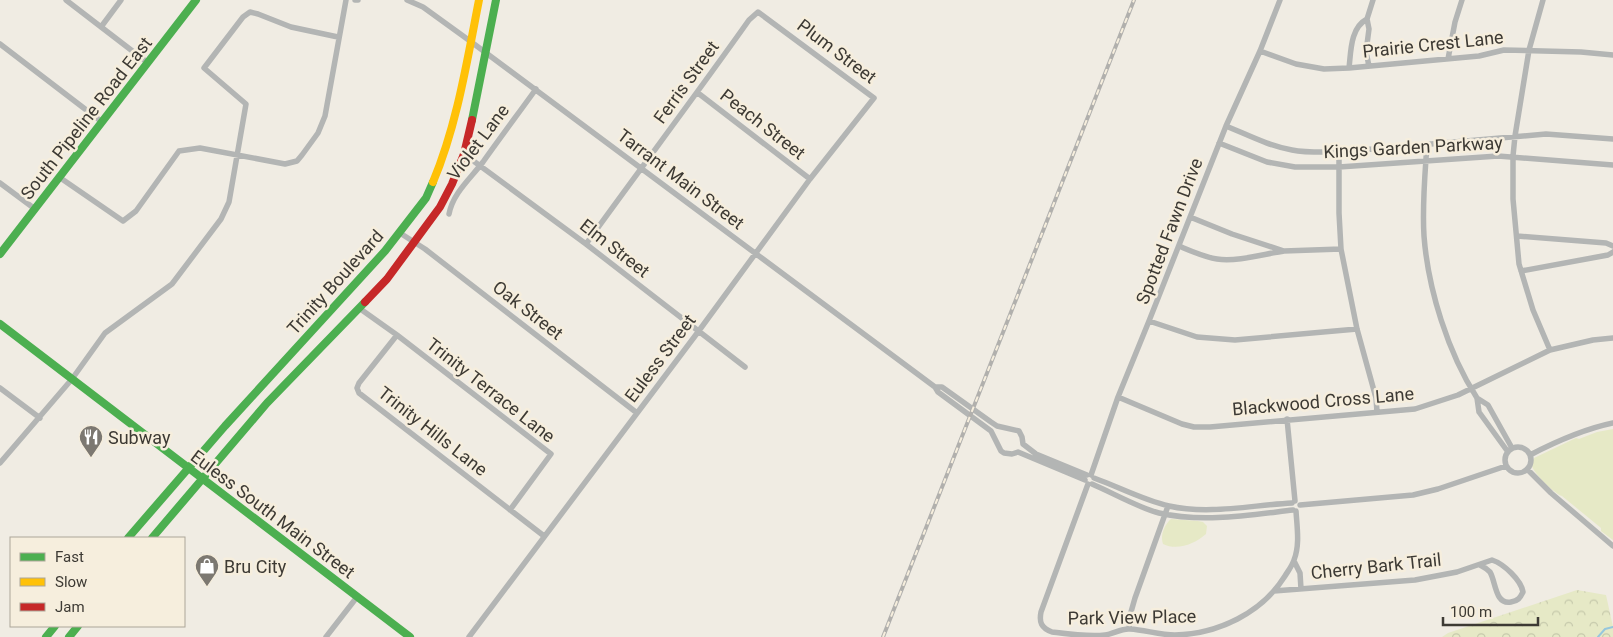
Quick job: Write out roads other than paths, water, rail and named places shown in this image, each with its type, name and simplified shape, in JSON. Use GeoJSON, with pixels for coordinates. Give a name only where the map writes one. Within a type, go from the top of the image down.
{"type":"FeatureCollection","features":[{"type":"Feature","properties":{"kind":"main road","name":"South Pipeline Road East"},"geometry":{"type":"LineString","coordinates":[[0,254],[196,0]]}},
{"type":"Feature","properties":{"kind":"main road","name":"Trinity Boulevard"},"geometry":{"type":"LineString","coordinates":[[129,537],[400,233],[426,198],[438,170],[461,91],[479,0]]}},
{"type":"Feature","properties":{"kind":"main road","name":"Trinity Boulevard"},"geometry":{"type":"LineString","coordinates":[[153,537],[268,403],[387,279],[440,207],[464,154],[496,0]]}},
{"type":"Feature","properties":{"kind":"main road","name":"Euless South Main Street"},"geometry":{"type":"LineString","coordinates":[[0,324],[410,637]]}},
{"type":"Feature","properties":{"kind":"main road"},"geometry":{"type":"LineString","coordinates":[[46,637],[54,627]]}},
{"type":"Feature","properties":{"kind":"main road"},"geometry":{"type":"LineString","coordinates":[[69,637],[77,627]]}},
{"type":"Feature","properties":{"kind":"street"},"geometry":{"type":"LineString","coordinates":[[66,0],[148,63]]}},
{"type":"Feature","properties":{"kind":"street"},"geometry":{"type":"LineString","coordinates":[[101,27],[122,0]]}},
{"type":"Feature","properties":{"kind":"street"},"geometry":{"type":"LineString","coordinates":[[59,177],[123,221],[136,211],[179,151],[200,148],[285,164],[297,162],[318,133],[325,116],[346,0]]}},
{"type":"Feature","properties":{"kind":"street","name":"Tarrant Main Street"},"geometry":{"type":"LineString","coordinates":[[407,0],[423,7],[470,41],[935,387],[942,387],[968,410]]}},
{"type":"Feature","properties":{"kind":"street","name":"Spotted Fawn Drive"},"geometry":{"type":"LineString","coordinates":[[1043,628],[1039,620],[1041,612],[1118,397],[1226,126],[1280,0]]}},
{"type":"Feature","properties":{"kind":"street"},"geometry":{"type":"LineString","coordinates":[[1369,66],[1366,52],[1369,30],[1367,19],[1373,0]]}},
{"type":"Feature","properties":{"kind":"street"},"geometry":{"type":"LineString","coordinates":[[1448,59],[1455,22],[1462,0]]}},
{"type":"Feature","properties":{"kind":"street"},"geometry":{"type":"LineString","coordinates":[[1543,0],[1529,50],[1515,136],[1513,199],[1519,264],[1533,310],[1550,350]]}},
{"type":"Feature","properties":{"kind":"street"},"geometry":{"type":"LineString","coordinates":[[0,463],[72,379],[106,333],[172,284],[221,219],[229,202],[246,104],[204,68],[243,17],[250,12],[291,27],[338,37]]}},
{"type":"Feature","properties":{"kind":"street","name":"Ferris Street"},"geometry":{"type":"LineString","coordinates":[[586,244],[640,168],[698,93],[749,20],[758,12]]}},
{"type":"Feature","properties":{"kind":"street","name":"Plum Street"},"geometry":{"type":"LineString","coordinates":[[758,12],[874,98]]}},
{"type":"Feature","properties":{"kind":"street"},"geometry":{"type":"LineString","coordinates":[[1349,68],[1354,34],[1360,22],[1367,19]]}},
{"type":"Feature","properties":{"kind":"street"},"geometry":{"type":"LineString","coordinates":[[0,44],[102,122]]}},
{"type":"Feature","properties":{"kind":"street","name":"Prairie Crest Lane"},"geometry":{"type":"LineString","coordinates":[[1260,50],[1296,64],[1324,69],[1479,56],[1504,50],[1582,52],[1613,55]]}},
{"type":"Feature","properties":{"kind":"street","name":"Violet Lane"},"geometry":{"type":"LineString","coordinates":[[448,214],[454,198],[536,90]]}},
{"type":"Feature","properties":{"kind":"street","name":"Peach Street"},"geometry":{"type":"LineString","coordinates":[[698,93],[810,179]]}},
{"type":"Feature","properties":{"kind":"street","name":"Euless Street"},"geometry":{"type":"LineString","coordinates":[[469,637],[698,332],[810,179],[874,98]]}},
{"type":"Feature","properties":{"kind":"street","name":"Kings Garden Parkway"},"geometry":{"type":"LineString","coordinates":[[1226,126],[1274,146],[1294,150],[1339,152],[1515,136],[1561,134],[1613,139]]}},
{"type":"Feature","properties":{"kind":"street","name":"Kings Garden Parkway"},"geometry":{"type":"LineString","coordinates":[[1220,143],[1267,162],[1302,167],[1339,167],[1479,156],[1513,156],[1613,165]]}},
{"type":"Feature","properties":{"kind":"street"},"geometry":{"type":"LineString","coordinates":[[1427,144],[1424,237],[1431,281],[1440,316],[1458,364],[1471,389],[1477,398],[1488,405],[1510,450]]}},
{"type":"Feature","properties":{"kind":"street"},"geometry":{"type":"LineString","coordinates":[[1339,152],[1341,249],[1357,329],[1376,398],[1377,412]]}},
{"type":"Feature","properties":{"kind":"street","name":"Elm Street"},"geometry":{"type":"LineString","coordinates":[[464,154],[586,244],[745,367]]}},
{"type":"Feature","properties":{"kind":"street"},"geometry":{"type":"LineString","coordinates":[[0,183],[35,209]]}},
{"type":"Feature","properties":{"kind":"street"},"geometry":{"type":"LineString","coordinates":[[1190,216],[1232,234],[1284,252]]}},
{"type":"Feature","properties":{"kind":"street","name":"Oak Street"},"geometry":{"type":"LineString","coordinates":[[400,233],[415,242],[637,413]]}},
{"type":"Feature","properties":{"kind":"street"},"geometry":{"type":"LineString","coordinates":[[1517,236],[1606,243],[1613,246]]}},
{"type":"Feature","properties":{"kind":"street"},"geometry":{"type":"LineString","coordinates":[[1179,246],[1210,258],[1229,260],[1284,252],[1341,249]]}},
{"type":"Feature","properties":{"kind":"street"},"geometry":{"type":"LineString","coordinates":[[1521,270],[1608,255],[1613,252]]}},
{"type":"Feature","properties":{"kind":"street","name":"Trinity Terrace Lane"},"geometry":{"type":"LineString","coordinates":[[359,308],[552,454],[510,510]]}},
{"type":"Feature","properties":{"kind":"street"},"geometry":{"type":"LineString","coordinates":[[1149,321],[1197,337],[1235,340],[1357,329]]}},
{"type":"Feature","properties":{"kind":"street","name":"Trinity Hills Lane"},"geometry":{"type":"LineString","coordinates":[[396,335],[359,383],[357,388],[359,393],[544,536]]}},
{"type":"Feature","properties":{"kind":"street","name":"Blackwood Cross Lane"},"geometry":{"type":"LineString","coordinates":[[1118,397],[1182,424],[1194,427],[1415,409],[1458,395],[1550,350],[1593,340],[1613,338]]}},
{"type":"Feature","properties":{"kind":"street"},"geometry":{"type":"LineString","coordinates":[[0,388],[40,418]]}},
{"type":"Feature","properties":{"kind":"street"},"geometry":{"type":"LineString","coordinates":[[1477,398],[1479,412],[1510,450]]}},
{"type":"Feature","properties":{"kind":"street"},"geometry":{"type":"LineString","coordinates":[[968,410],[997,426],[1019,431],[1023,444],[1018,452]]}},
{"type":"Feature","properties":{"kind":"street"},"geometry":{"type":"LineString","coordinates":[[968,410],[991,431],[1004,453],[1012,454],[1018,452],[1159,504],[1191,509],[1295,506],[1413,495],[1438,489],[1506,466]]}},
{"type":"Feature","properties":{"kind":"street","name":"Park View Place"},"geometry":{"type":"LineString","coordinates":[[1043,628],[1052,632],[1104,636],[1128,628],[1173,635],[1190,634],[1230,623],[1247,614],[1263,602],[1274,590],[1294,561],[1297,546],[1287,419]]}},
{"type":"Feature","properties":{"kind":"street"},"geometry":{"type":"LineString","coordinates":[[1530,455],[1558,441],[1613,423]]}},
{"type":"Feature","properties":{"kind":"street"},"geometry":{"type":"LineString","coordinates":[[1023,444],[1036,454],[1146,508],[1166,514],[1181,517],[1255,515],[1295,506]]}},
{"type":"Feature","properties":{"kind":"street"},"geometry":{"type":"LineString","coordinates":[[1520,447],[1528,451],[1530,455],[1531,463],[1527,470],[1514,473],[1506,466],[1505,459],[1510,450],[1520,447]]}},
{"type":"Feature","properties":{"kind":"street"},"geometry":{"type":"LineString","coordinates":[[1527,470],[1613,546]]}},
{"type":"Feature","properties":{"kind":"street"},"geometry":{"type":"LineString","coordinates":[[1128,628],[1135,598],[1168,506]]}},
{"type":"Feature","properties":{"kind":"street","name":"Cherry Bark Trail"},"geometry":{"type":"LineString","coordinates":[[1274,590],[1415,580],[1457,572],[1492,560],[1519,581],[1524,592],[1516,601],[1507,603],[1502,601],[1498,597],[1487,569],[1480,565]]}},
{"type":"Feature","properties":{"kind":"street"},"geometry":{"type":"LineString","coordinates":[[1294,561],[1300,573],[1301,589]]}},
{"type":"Feature","properties":{"kind":"street"},"geometry":{"type":"LineString","coordinates":[[326,637],[356,597]]}},
{"type":"Feature","properties":{"kind":"waterway"},"geometry":{"type":"LineString","coordinates":[[1598,637],[1605,629],[1613,627]]}},
{"type":"Feature","properties":{"kind":"railway"},"geometry":{"type":"LineString","coordinates":[[883,637],[1134,0]]}},
{"type":"Feature","properties":{"kind":"place","name":"Subway"},"geometry":{"type":"Point","coordinates":[91,458]}},
{"type":"Feature","properties":{"kind":"place","name":"Bru City"},"geometry":{"type":"Point","coordinates":[207,587]}}]}
